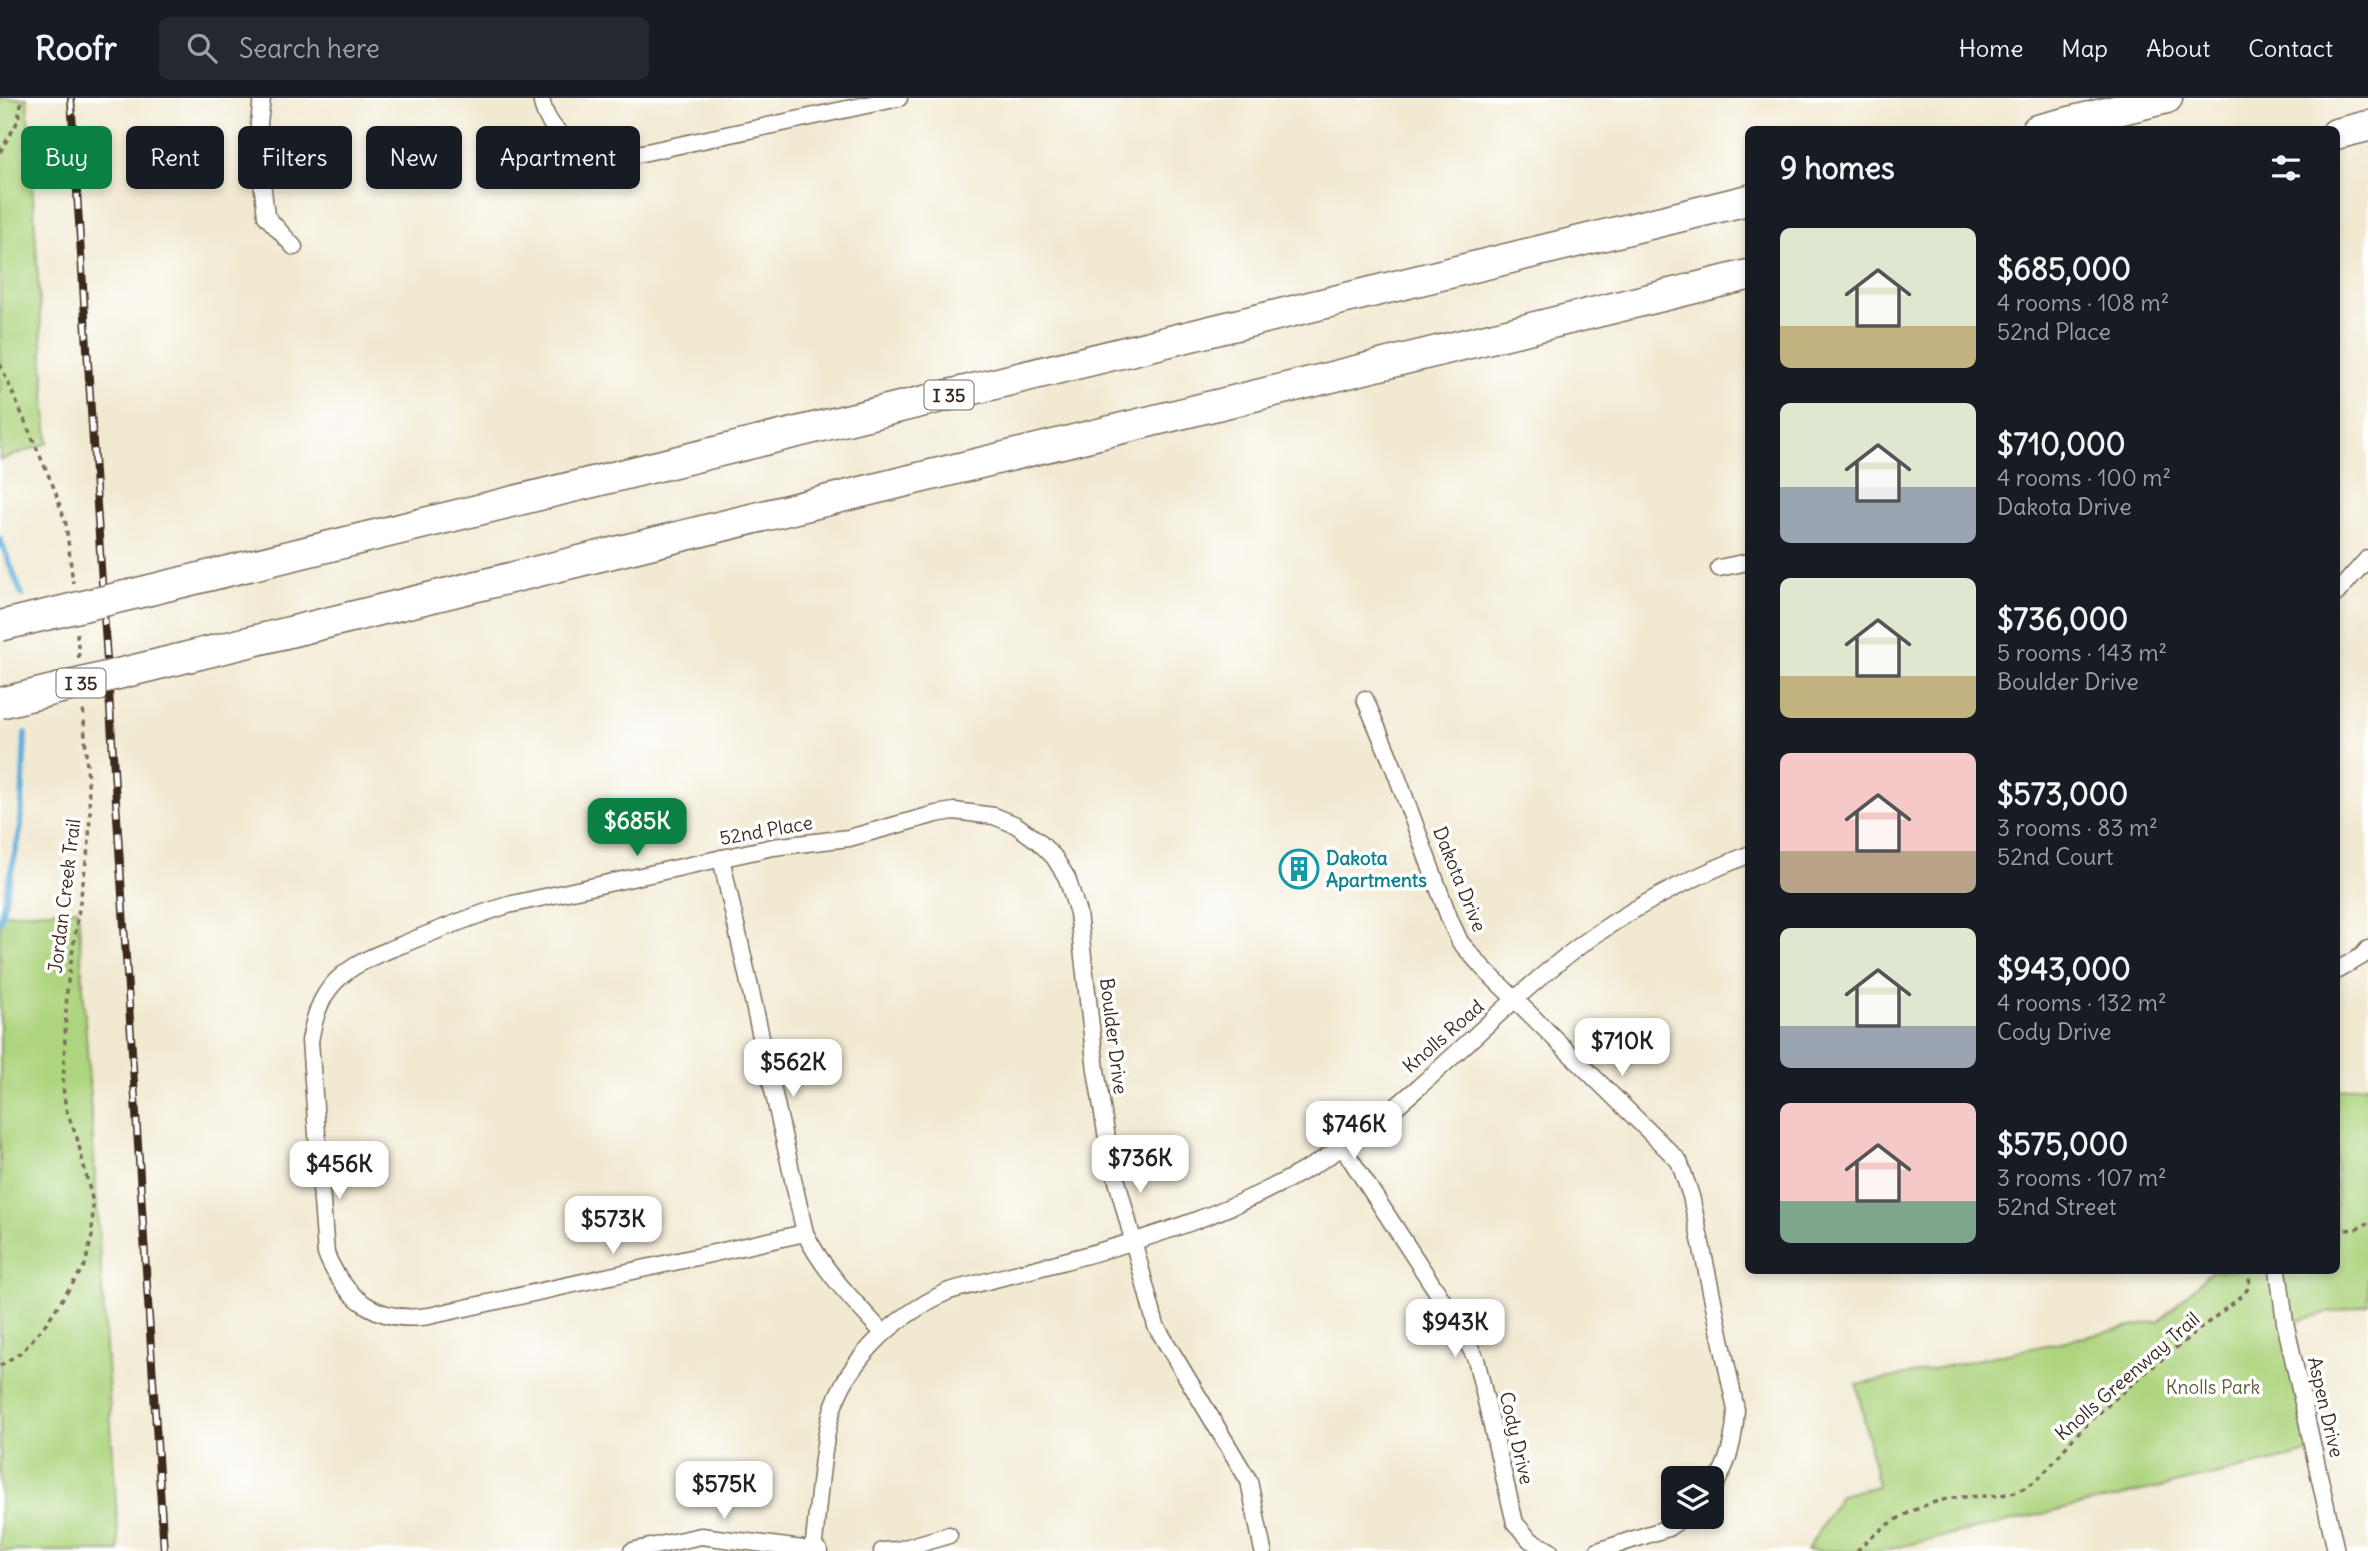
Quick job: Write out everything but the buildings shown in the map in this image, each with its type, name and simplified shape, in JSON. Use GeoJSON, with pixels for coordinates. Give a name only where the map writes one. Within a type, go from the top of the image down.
{"type":"FeatureCollection","features":[{"type":"Feature","properties":{"kind":"highway"},"geometry":{"type":"LineString","coordinates":[[2054,126],[2167,98]]}},
{"type":"Feature","properties":{"kind":"highway"},"geometry":{"type":"LineString","coordinates":[[2340,133],[2368,126]]}},
{"type":"Feature","properties":{"kind":"highway","name":"I 35"},"geometry":{"type":"LineString","coordinates":[[0,626],[1745,201]]}},
{"type":"Feature","properties":{"kind":"highway","name":"I 35"},"geometry":{"type":"LineString","coordinates":[[0,703],[1745,276]]}},
{"type":"Feature","properties":{"kind":"street"},"geometry":{"type":"LineString","coordinates":[[262,98],[259,156],[266,216],[295,247]]}},
{"type":"Feature","properties":{"kind":"street"},"geometry":{"type":"LineString","coordinates":[[541,98],[556,130],[575,145],[603,156],[628,156],[899,98]]}},
{"type":"Feature","properties":{"kind":"street"},"geometry":{"type":"LineString","coordinates":[[2342,576],[2368,558]]}},
{"type":"Feature","properties":{"kind":"street"},"geometry":{"type":"LineString","coordinates":[[1719,568],[1745,563]]}},
{"type":"Feature","properties":{"kind":"street","name":"Dakota Drive"},"geometry":{"type":"LineString","coordinates":[[1365,699],[1460,942],[1679,1161],[1691,1196],[1736,1410],[1735,1436],[1724,1471]]}},
{"type":"Feature","properties":{"kind":"street","name":"52nd Place"},"geometry":{"type":"LineString","coordinates":[[805,1233],[429,1315],[398,1317],[379,1312],[353,1296],[333,1273],[326,1254],[311,1050],[313,1021],[321,1001],[333,984],[348,970],[367,959],[467,918],[508,905],[773,847],[849,838],[954,811],[994,816],[1016,825],[1038,841]]}},
{"type":"Feature","properties":{"kind":"street","name":"Boulder Drive"},"geometry":{"type":"LineString","coordinates":[[1038,841],[1054,857],[1067,878],[1078,913],[1096,1070],[1109,1151],[1156,1326],[1249,1481],[1263,1551]]}},
{"type":"Feature","properties":{"kind":"street","name":"Knolls Road"},"geometry":{"type":"LineString","coordinates":[[813,1551],[828,1425],[853,1370],[883,1333],[924,1303],[949,1291],[1133,1242],[1216,1214],[1261,1194],[1362,1133],[1578,947],[1657,897],[1708,871],[1745,856]]}},
{"type":"Feature","properties":{"kind":"street"},"geometry":{"type":"LineString","coordinates":[[722,858],[805,1233],[817,1256],[838,1284],[883,1333]]}},
{"type":"Feature","properties":{"kind":"street"},"geometry":{"type":"LineString","coordinates":[[2340,969],[2362,956],[2368,949]]}},
{"type":"Feature","properties":{"kind":"street","name":"Cody Drive"},"geometry":{"type":"LineString","coordinates":[[1342,1146],[1458,1324],[1476,1359],[1515,1523],[1530,1540],[1550,1551]]}},
{"type":"Feature","properties":{"kind":"street","name":"Aspen Drive"},"geometry":{"type":"LineString","coordinates":[[2279,1274],[2285,1322],[2336,1551]]}},
{"type":"Feature","properties":{"kind":"street"},"geometry":{"type":"LineString","coordinates":[[1598,1551],[1665,1529]]}},
{"type":"Feature","properties":{"kind":"street"},"geometry":{"type":"LineString","coordinates":[[882,1551],[898,1550],[948,1535]]}},
{"type":"Feature","properties":{"kind":"street"},"geometry":{"type":"LineString","coordinates":[[632,1551],[701,1536],[819,1551]]}},
{"type":"Feature","properties":{"kind":"path"},"geometry":{"type":"LineString","coordinates":[[0,152],[18,121],[22,98]]}},
{"type":"Feature","properties":{"kind":"path"},"geometry":{"type":"LineString","coordinates":[[0,364],[54,488],[66,524],[74,593]]}},
{"type":"Feature","properties":{"kind":"path"},"geometry":{"type":"LineString","coordinates":[[77,632],[80,671]]}},
{"type":"Feature","properties":{"kind":"path","name":"Jordan Creek Trail"},"geometry":{"type":"LineString","coordinates":[[0,1366],[23,1351],[47,1322],[85,1265],[92,1236],[93,1203],[77,1138],[66,1109],[63,1088],[67,988],[89,842],[90,812],[82,698]]}},
{"type":"Feature","properties":{"kind":"path"},"geometry":{"type":"LineString","coordinates":[[2340,1231],[2356,1229],[2368,1223]]}},
{"type":"Feature","properties":{"kind":"path","name":"Knolls Greenway Trail"},"geometry":{"type":"LineString","coordinates":[[1857,1551],[1884,1528],[1915,1510],[1952,1499],[2002,1496],[2035,1481],[2080,1431],[2121,1394],[2244,1294],[2249,1287],[2250,1274]]}},
{"type":"Feature","properties":{"kind":"green space"},"geometry":{"type":"Polygon","coordinates":[[[0,98],[27,98],[29,126],[21,126],[21,189],[33,189],[48,443],[0,460],[0,98]]]}},
{"type":"Feature","properties":{"kind":"green space"},"geometry":{"type":"Polygon","coordinates":[[[78,909],[119,1551],[0,1551],[0,914],[78,909]]]}},
{"type":"Feature","properties":{"kind":"green space","name":"Knolls Park"},"geometry":{"type":"Polygon","coordinates":[[[2368,1085],[2368,1304],[2285,1323],[2314,1452],[1881,1551],[1807,1551],[1840,1495],[1878,1486],[1857,1385],[2160,1321],[2208,1274],[2340,1274],[2340,1089],[2368,1085]]]}},
{"type":"Feature","properties":{"kind":"waterway"},"geometry":{"type":"LineString","coordinates":[[0,539],[22,595]]}},
{"type":"Feature","properties":{"kind":"waterway"},"geometry":{"type":"LineString","coordinates":[[0,921],[21,827],[25,733]]}},
{"type":"Feature","properties":{"kind":"railway"},"geometry":{"type":"LineString","coordinates":[[71,98],[164,1551]]}},
{"type":"Feature","properties":{"kind":"place","name":"Dakota Apartments"},"geometry":{"type":"Point","coordinates":[1299,869]}}]}
